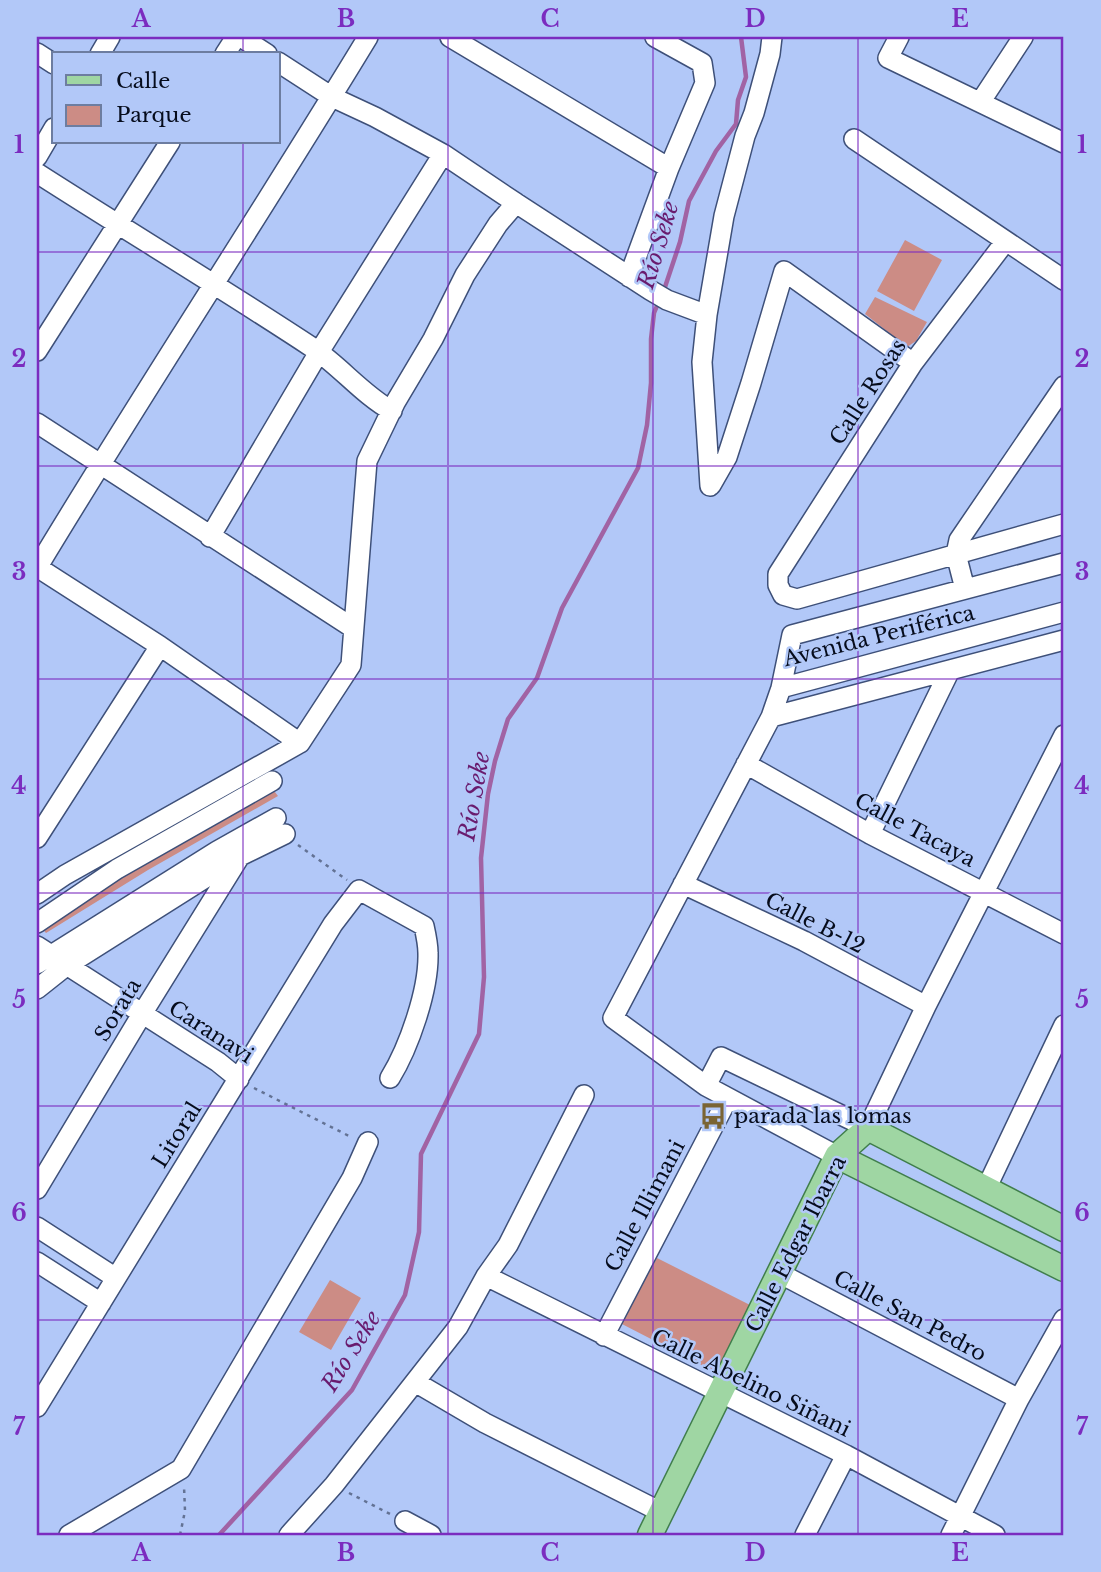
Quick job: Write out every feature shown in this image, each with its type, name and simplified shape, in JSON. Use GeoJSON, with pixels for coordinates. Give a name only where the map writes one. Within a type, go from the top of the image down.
{"type":"FeatureCollection","features":[{"type":"Feature","properties":{"kind":"main road","name":"Calle Edgar Ibarra"},"geometry":{"type":"LineString","coordinates":[[650,1535],[837,1156],[868,1128]]}},
{"type":"Feature","properties":{"kind":"main road"},"geometry":{"type":"LineString","coordinates":[[868,1128],[1064,1229]]}},
{"type":"Feature","properties":{"kind":"main road"},"geometry":{"type":"LineString","coordinates":[[837,1156],[1064,1269]]}},
{"type":"Feature","properties":{"kind":"street"},"geometry":{"type":"LineString","coordinates":[[227,52],[238,37],[264,52]]}},
{"type":"Feature","properties":{"kind":"street"},"geometry":{"type":"LineString","coordinates":[[300,743],[160,646],[37,567],[368,37]]}},
{"type":"Feature","properties":{"kind":"street"},"geometry":{"type":"LineString","coordinates":[[450,37],[669,168]]}},
{"type":"Feature","properties":{"kind":"street"},"geometry":{"type":"LineString","coordinates":[[629,277],[669,168],[705,83],[702,63],[655,37]]}},
{"type":"Feature","properties":{"kind":"street"},"geometry":{"type":"LineString","coordinates":[[772,37],[770,54],[724,216],[707,315],[702,362],[710,486],[727,457],[784,271],[913,363]]}},
{"type":"Feature","properties":{"kind":"street"},"geometry":{"type":"LineString","coordinates":[[899,37],[888,58],[1064,143]]}},
{"type":"Feature","properties":{"kind":"street"},"geometry":{"type":"LineString","coordinates":[[981,101],[1023,37]]}},
{"type":"Feature","properties":{"kind":"street"},"geometry":{"type":"LineString","coordinates":[[37,52],[52,63]]}},
{"type":"Feature","properties":{"kind":"street"},"geometry":{"type":"LineString","coordinates":[[280,63],[332,97],[443,154],[650,290],[667,300],[707,315]]}},
{"type":"Feature","properties":{"kind":"street"},"geometry":{"type":"LineString","coordinates":[[37,157],[52,131]]}},
{"type":"Feature","properties":{"kind":"street"},"geometry":{"type":"LineString","coordinates":[[854,139],[1064,280]]}},
{"type":"Feature","properties":{"kind":"street"},"geometry":{"type":"LineString","coordinates":[[37,351],[169,144]]}},
{"type":"Feature","properties":{"kind":"street"},"geometry":{"type":"LineString","coordinates":[[210,537],[319,352],[443,154]]}},
{"type":"Feature","properties":{"kind":"street"},"geometry":{"type":"LineString","coordinates":[[37,173],[215,283],[319,352],[379,404],[392,411]]}},
{"type":"Feature","properties":{"kind":"street"},"geometry":{"type":"LineString","coordinates":[[37,894],[300,743],[351,665],[367,461],[465,275],[516,203]]}},
{"type":"Feature","properties":{"kind":"street","name":"Calle Rosas"},"geometry":{"type":"LineString","coordinates":[[956,554],[797,599],[783,595],[778,585],[778,574],[913,363],[1005,242]]}},
{"type":"Feature","properties":{"kind":"street"},"geometry":{"type":"LineString","coordinates":[[965,589],[956,554],[964,533],[1064,386]]}},
{"type":"Feature","properties":{"kind":"street"},"geometry":{"type":"LineString","coordinates":[[37,423],[353,628]]}},
{"type":"Feature","properties":{"kind":"street"},"geometry":{"type":"LineString","coordinates":[[956,554],[1064,524]]}},
{"type":"Feature","properties":{"kind":"street","name":"Avenida Periférica"},"geometry":{"type":"LineString","coordinates":[[1064,563],[792,635],[781,688],[1064,612]]}},
{"type":"Feature","properties":{"kind":"street"},"geometry":{"type":"LineString","coordinates":[[771,717],[1064,640]]}},
{"type":"Feature","properties":{"kind":"street"},"geometry":{"type":"LineString","coordinates":[[37,838],[160,646]]}},
{"type":"Feature","properties":{"kind":"street"},"geometry":{"type":"LineString","coordinates":[[870,834],[950,670]]}},
{"type":"Feature","properties":{"kind":"street"},"geometry":{"type":"LineString","coordinates":[[781,688],[771,717],[613,1018],[706,1086],[837,1156]]}},
{"type":"Feature","properties":{"kind":"street","name":"Calle Edgar Ibarra"},"geometry":{"type":"LineString","coordinates":[[868,1128],[926,1006],[985,893],[1056,774],[1064,735]]}},
{"type":"Feature","properties":{"kind":"street","name":"Calle Tacaya"},"geometry":{"type":"LineString","coordinates":[[746,764],[870,834],[1064,934]]}},
{"type":"Feature","properties":{"kind":"street"},"geometry":{"type":"LineString","coordinates":[[37,923],[117,869],[272,781]]}},
{"type":"Feature","properties":{"kind":"street"},"geometry":{"type":"LineString","coordinates":[[37,989],[66,966],[240,856],[280,826]]}},
{"type":"Feature","properties":{"kind":"street"},"geometry":{"type":"LineString","coordinates":[[41,955],[217,850],[280,826]]}},
{"type":"Feature","properties":{"kind":"street","name":"Sorata"},"geometry":{"type":"LineString","coordinates":[[37,1189],[240,856]]}},
{"type":"Feature","properties":{"kind":"street","name":"Calle B-12"},"geometry":{"type":"LineString","coordinates":[[683,884],[804,941],[926,1006]]}},
{"type":"Feature","properties":{"kind":"street"},"geometry":{"type":"LineString","coordinates":[[359,890],[424,926],[428,954],[423,989],[403,1056],[390,1079]]}},
{"type":"Feature","properties":{"kind":"street","name":"Litoral"},"geometry":{"type":"LineString","coordinates":[[37,1407],[333,924],[359,890]]}},
{"type":"Feature","properties":{"kind":"street","name":"Caranavi"},"geometry":{"type":"LineString","coordinates":[[41,955],[66,966],[218,1062],[239,1079]]}},
{"type":"Feature","properties":{"kind":"street"},"geometry":{"type":"LineString","coordinates":[[986,1189],[1064,1025]]}},
{"type":"Feature","properties":{"kind":"street"},"geometry":{"type":"LineString","coordinates":[[706,1086],[721,1057],[868,1128]]}},
{"type":"Feature","properties":{"kind":"street"},"geometry":{"type":"LineString","coordinates":[[289,1535],[334,1485],[458,1327],[486,1276],[508,1245],[584,1096]]}},
{"type":"Feature","properties":{"kind":"street","name":"Calle Illimani"},"geometry":{"type":"LineString","coordinates":[[604,1336],[728,1098]]}},
{"type":"Feature","properties":{"kind":"street"},"geometry":{"type":"LineString","coordinates":[[69,1535],[181,1469],[352,1178],[368,1142]]}},
{"type":"Feature","properties":{"kind":"street"},"geometry":{"type":"LineString","coordinates":[[37,1227],[116,1278]]}},
{"type":"Feature","properties":{"kind":"street"},"geometry":{"type":"LineString","coordinates":[[37,1262],[101,1303]]}},
{"type":"Feature","properties":{"kind":"street","name":"Calle San Pedro"},"geometry":{"type":"LineString","coordinates":[[779,1273],[1019,1399]]}},
{"type":"Feature","properties":{"kind":"street","name":"Calle Abelino Siñani"},"geometry":{"type":"LineString","coordinates":[[486,1276],[846,1455],[956,1527],[995,1535]]}},
{"type":"Feature","properties":{"kind":"street"},"geometry":{"type":"LineString","coordinates":[[956,1527],[1019,1399],[1064,1319]]}},
{"type":"Feature","properties":{"kind":"street"},"geometry":{"type":"LineString","coordinates":[[415,1382],[485,1423],[662,1512]]}},
{"type":"Feature","properties":{"kind":"street"},"geometry":{"type":"LineString","coordinates":[[805,1535],[846,1455]]}},
{"type":"Feature","properties":{"kind":"street"},"geometry":{"type":"LineString","coordinates":[[404,1521],[431,1535]]}},
{"type":"Feature","properties":{"kind":"path"},"geometry":{"type":"LineString","coordinates":[[280,826],[359,890]]}},
{"type":"Feature","properties":{"kind":"path","name":"Caranavi"},"geometry":{"type":"LineString","coordinates":[[239,1079],[346,1135],[368,1142]]}},
{"type":"Feature","properties":{"kind":"path"},"geometry":{"type":"LineString","coordinates":[[180,1535],[185,1511],[185,1488],[181,1469]]}},
{"type":"Feature","properties":{"kind":"path"},"geometry":{"type":"LineString","coordinates":[[334,1485],[404,1521]]}},
{"type":"Feature","properties":{"kind":"green space"},"geometry":{"type":"Polygon","coordinates":[[[905,240],[942,260],[914,311],[877,291],[905,240]]]}},
{"type":"Feature","properties":{"kind":"green space"},"geometry":{"type":"Polygon","coordinates":[[[875,297],[927,322],[916,341],[907,347],[865,314],[875,297]]]}},
{"type":"Feature","properties":{"kind":"green space"},"geometry":{"type":"Polygon","coordinates":[[[271,787],[278,796],[148,870],[46,933],[37,923],[271,787]]]}},
{"type":"Feature","properties":{"kind":"green space"},"geometry":{"type":"Polygon","coordinates":[[[657,1258],[752,1306],[717,1373],[620,1323],[657,1258]]]}},
{"type":"Feature","properties":{"kind":"green space"},"geometry":{"type":"Polygon","coordinates":[[[330,1280],[361,1298],[331,1350],[299,1332],[330,1280]]]}},
{"type":"Feature","properties":{"kind":"waterway","name":"Río Seke"},"geometry":{"type":"LineString","coordinates":[[663,293],[680,242],[689,201],[716,151],[736,124],[738,100],[746,77],[741,37]]}},
{"type":"Feature","properties":{"kind":"waterway","name":"Río Seke"},"geometry":{"type":"LineString","coordinates":[[219,1535],[352,1390],[405,1295],[419,1232],[421,1154],[479,1034],[484,977],[481,858],[488,794],[495,761],[508,719],[537,678],[562,608],[638,468],[647,425],[651,339],[654,313],[659,301]]}},
{"type":"Feature","properties":{"kind":"place","name":"parada las lomas"},"geometry":{"type":"Point","coordinates":[713,1116]}}]}
